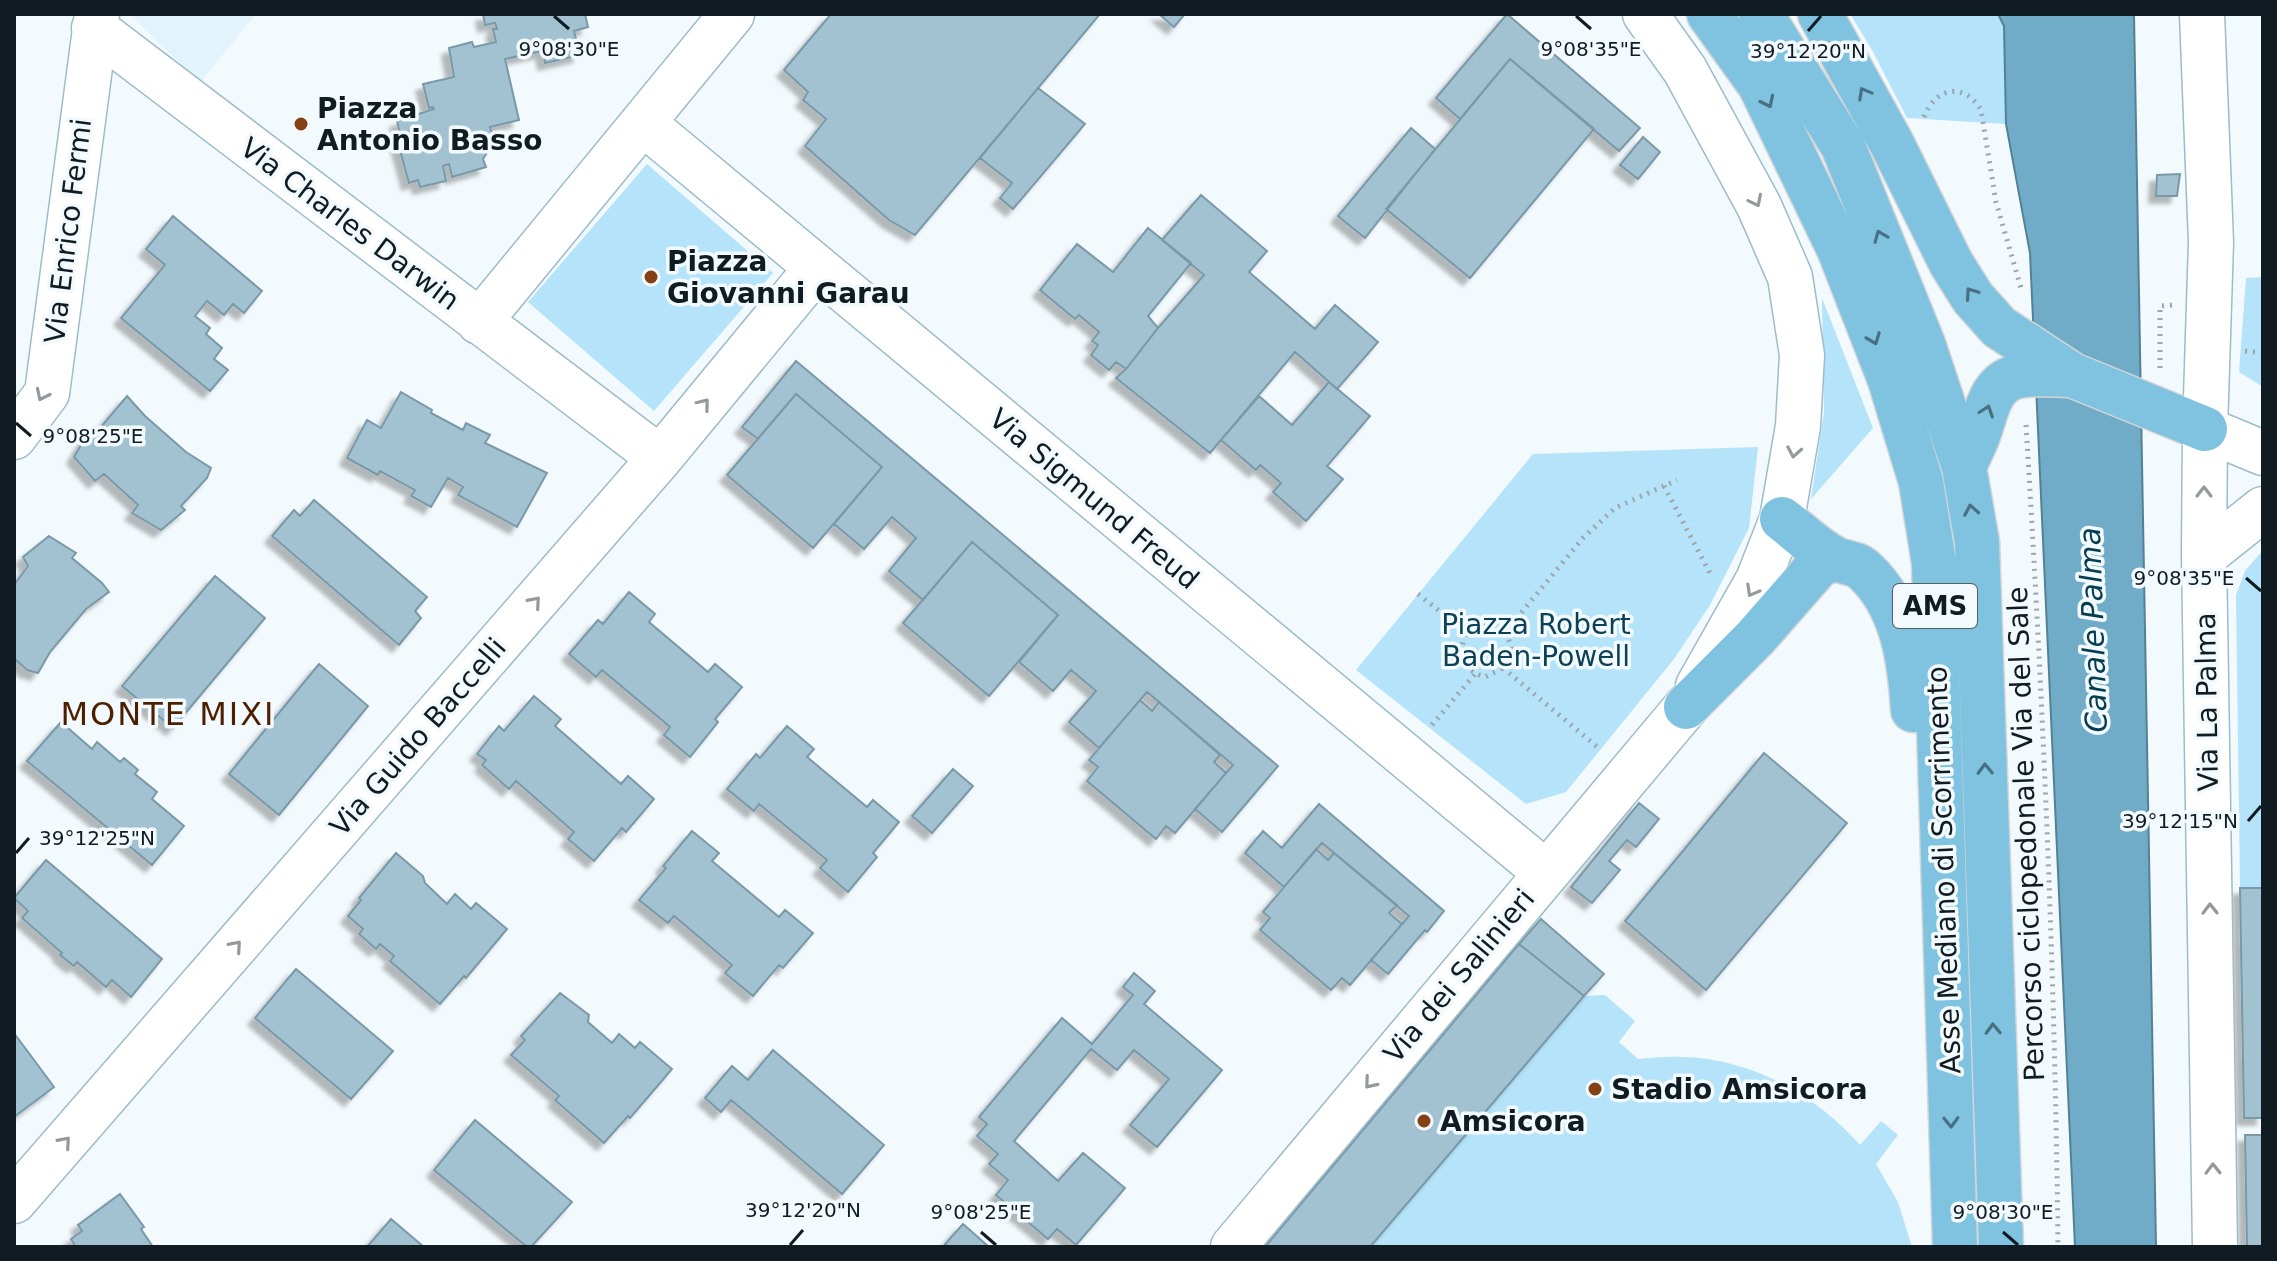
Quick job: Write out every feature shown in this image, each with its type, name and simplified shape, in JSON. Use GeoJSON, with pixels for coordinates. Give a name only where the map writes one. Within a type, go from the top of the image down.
{"type":"FeatureCollection","features":[{"type":"Feature","properties":{"kind":"highway","name":"Asse Mediano di Scorrimento"},"geometry":{"type":"LineString","coordinates":[[1709,14],[1760,85],[1839,249],[1890,380],[1921,482],[1934,563],[1955,1247]]}},
{"type":"Feature","properties":{"kind":"highway","name":"Asse Mediano di Scorrimento"},"geometry":{"type":"LineString","coordinates":[[1761,14],[1843,146],[1923,344],[1964,467],[1977,542],[2001,1247]]}},
{"type":"Feature","properties":{"kind":"highway"},"geometry":{"type":"LineString","coordinates":[[1820,14],[1892,144],[1951,263],[1973,298],[2028,361],[2072,375],[2187,421]]}},
{"type":"Feature","properties":{"kind":"highway"},"geometry":{"type":"LineString","coordinates":[[1964,467],[1978,437],[1988,403],[2028,361]]}},
{"type":"Feature","properties":{"kind":"highway"},"geometry":{"type":"LineString","coordinates":[[1782,519],[1833,558],[1854,563],[1866,572],[1896,617],[1910,670],[1914,727],[1940,753]]}},
{"type":"Feature","properties":{"kind":"highway"},"geometry":{"type":"LineString","coordinates":[[1686,707],[1755,638],[1818,566],[1833,558]]}},
{"type":"Feature","properties":{"kind":"street","name":"Via Charles Darwin"},"geometry":{"type":"LineString","coordinates":[[96,21],[479,322],[732,14]]}},
{"type":"Feature","properties":{"kind":"street","name":"Via dei Salinieri"},"geometry":{"type":"LineString","coordinates":[[1233,1247],[1686,707],[1758,580],[1782,519],[1798,426],[1802,355],[1790,277],[1759,206],[1685,70],[1645,14]]}},
{"type":"Feature","properties":{"kind":"street","name":"Via La Palma"},"geometry":{"type":"LineString","coordinates":[[2202,14],[2211,242],[2187,421],[2205,555],[2215,1247]]}},
{"type":"Feature","properties":{"kind":"street","name":"Via Enrico Fermi"},"geometry":{"type":"LineString","coordinates":[[14,437],[47,393],[96,21]]}},
{"type":"Feature","properties":{"kind":"street","name":"Via Sigmund Freud"},"geometry":{"type":"LineString","coordinates":[[643,123],[1545,872]]}},
{"type":"Feature","properties":{"kind":"street","name":"Via Guido Baccelli"},"geometry":{"type":"LineString","coordinates":[[14,1201],[660,458],[816,269]]}},
{"type":"Feature","properties":{"kind":"street"},"geometry":{"type":"LineString","coordinates":[[479,322],[660,458]]}},
{"type":"Feature","properties":{"kind":"street"},"geometry":{"type":"LineString","coordinates":[[2187,421],[2263,453]]}},
{"type":"Feature","properties":{"kind":"street"},"geometry":{"type":"LineString","coordinates":[[2205,555],[2263,509]]}},
{"type":"Feature","properties":{"kind":"path"},"geometry":{"type":"LineString","coordinates":[[1925,128],[1924,117],[1937,97],[1948,92],[1967,95],[1976,101],[1981,110],[1996,202],[2021,288]]}},
{"type":"Feature","properties":{"kind":"path","name":"Percorso ciclopedonale Via del Sale"},"geometry":{"type":"LineString","coordinates":[[2025,420],[2055,1041],[2058,1247]]}},
{"type":"Feature","properties":{"kind":"path"},"geometry":{"type":"LineString","coordinates":[[1506,631],[1583,538],[1615,508],[1677,480]]}},
{"type":"Feature","properties":{"kind":"path"},"geometry":{"type":"LineString","coordinates":[[1664,486],[1718,588]]}},
{"type":"Feature","properties":{"kind":"path"},"geometry":{"type":"LineString","coordinates":[[1418,594],[1466,632]]}},
{"type":"Feature","properties":{"kind":"path"},"geometry":{"type":"LineString","coordinates":[[1491,624],[1506,631],[1512,650],[1503,668],[1485,677],[1468,669],[1460,653],[1466,632],[1474,626],[1491,624]]}},
{"type":"Feature","properties":{"kind":"path"},"geometry":{"type":"LineString","coordinates":[[1503,668],[1606,755]]}},
{"type":"Feature","properties":{"kind":"path"},"geometry":{"type":"LineString","coordinates":[[1405,757],[1475,674]]}},
{"type":"Feature","properties":{"kind":"shaded area"},"geometry":{"type":"Polygon","coordinates":[[[129,14],[256,14],[200,83],[129,14]]]}},
{"type":"Feature","properties":{"kind":"green space"},"geometry":{"type":"Polygon","coordinates":[[[1850,14],[2131,14],[2005,39],[2006,124],[1907,118],[1850,14]]]}},
{"type":"Feature","properties":{"kind":"green space"},"geometry":{"type":"Polygon","coordinates":[[[647,164],[773,273],[654,411],[528,302],[647,164]]]}},
{"type":"Feature","properties":{"kind":"green space"},"geometry":{"type":"Polygon","coordinates":[[[2263,277],[2263,387],[2239,372],[2246,278],[2263,277]]]}},
{"type":"Feature","properties":{"kind":"green space"},"geometry":{"type":"Polygon","coordinates":[[[1822,298],[1873,428],[1811,499],[1824,412],[1822,298]]]}},
{"type":"Feature","properties":{"kind":"green space","name":"Piazza Robert Baden-Powell"},"geometry":{"type":"Polygon","coordinates":[[[1758,447],[1749,528],[1710,605],[1674,659],[1566,792],[1526,804],[1356,670],[1533,454],[1758,447]]]}},
{"type":"Feature","properties":{"kind":"green space"},"geometry":{"type":"Polygon","coordinates":[[[2263,550],[2263,888],[2240,888],[2236,595],[2245,571],[2263,550]]]}},
{"type":"Feature","properties":{"kind":"green space","name":"Stadio Amsicora"},"geometry":{"type":"Polygon","coordinates":[[[1519,944],[1584,996],[1605,995],[1635,1021],[1619,1042],[1638,1059],[1707,1059],[1757,1072],[1802,1095],[1843,1127],[1860,1145],[1881,1121],[1898,1135],[1876,1164],[1898,1202],[1912,1247],[1264,1247],[1519,944]]]}},
{"type":"Feature","properties":{"kind":"water","name":"Canale Palma"},"geometry":{"type":"Polygon","coordinates":[[[1998,14],[2134,14],[2156,1247],[2075,1247],[2030,253],[2006,124],[2004,26],[1998,14]]]}},
{"type":"Feature","properties":{"kind":"building"},"geometry":{"type":"Polygon","coordinates":[[[483,14],[585,14],[588,27],[574,31],[580,55],[545,63],[543,51],[505,59],[519,120],[490,127],[494,141],[483,159],[486,167],[452,177],[449,164],[443,166],[446,181],[420,187],[418,180],[409,183],[398,143],[402,142],[397,121],[434,109],[429,108],[423,84],[454,77],[449,48],[472,42],[474,47],[496,42],[495,23],[485,25],[483,14]]]}},
{"type":"Feature","properties":{"kind":"building"},"geometry":{"type":"Polygon","coordinates":[[[831,14],[1100,14],[915,235],[889,220],[805,146],[826,119],[803,100],[808,92],[784,70],[831,14]]]}},
{"type":"Feature","properties":{"kind":"building"},"geometry":{"type":"Polygon","coordinates":[[[1159,14],[1185,14],[1174,27],[1159,14]]]}},
{"type":"Feature","properties":{"kind":"building"},"geometry":{"type":"Polygon","coordinates":[[[1507,14],[1640,128],[1619,151],[1510,59],[1460,119],[1436,98],[1507,14]]]}},
{"type":"Feature","properties":{"kind":"building"},"geometry":{"type":"Polygon","coordinates":[[[1510,59],[1594,129],[1470,278],[1386,209],[1510,59]]]}},
{"type":"Feature","properties":{"kind":"building"},"geometry":{"type":"Polygon","coordinates":[[[1038,88],[1085,124],[1013,209],[1000,198],[1012,183],[980,158],[1038,88]]]}},
{"type":"Feature","properties":{"kind":"building"},"geometry":{"type":"Polygon","coordinates":[[[1411,128],[1435,149],[1365,238],[1338,216],[1411,128]]]}},
{"type":"Feature","properties":{"kind":"building"},"geometry":{"type":"Polygon","coordinates":[[[1643,137],[1660,152],[1638,179],[1620,165],[1643,137]]]}},
{"type":"Feature","properties":{"kind":"building"},"geometry":{"type":"Polygon","coordinates":[[[2180,174],[2177,196],[2156,196],[2157,175],[2180,174]]]}},
{"type":"Feature","properties":{"kind":"building"},"geometry":{"type":"Polygon","coordinates":[[[1201,195],[1267,251],[1249,272],[1315,329],[1335,305],[1378,342],[1337,389],[1295,352],[1210,453],[1116,378],[1204,275],[1162,240],[1201,195]]]}},
{"type":"Feature","properties":{"kind":"building"},"geometry":{"type":"Polygon","coordinates":[[[173,216],[262,291],[244,313],[233,304],[224,315],[207,301],[195,316],[210,328],[206,334],[222,348],[214,359],[228,370],[210,391],[121,318],[165,265],[146,249],[173,216]]]}},
{"type":"Feature","properties":{"kind":"building"},"geometry":{"type":"Polygon","coordinates":[[[1148,228],[1191,263],[1148,316],[1158,328],[1126,369],[1116,362],[1109,370],[1091,355],[1098,345],[1092,341],[1099,332],[1079,315],[1075,319],[1040,290],[1077,244],[1113,272],[1148,228]]]}},
{"type":"Feature","properties":{"kind":"building"},"geometry":{"type":"Polygon","coordinates":[[[796,361],[1278,766],[1222,832],[1195,809],[1233,765],[1147,692],[1099,748],[1069,722],[1096,691],[1071,670],[1053,691],[1019,662],[1058,615],[972,542],[923,600],[889,571],[916,538],[892,517],[864,549],[834,524],[882,467],[796,394],[758,439],[742,427],[796,361]]]}},
{"type":"Feature","properties":{"kind":"building"},"geometry":{"type":"Polygon","coordinates":[[[1329,382],[1370,416],[1327,466],[1343,479],[1306,521],[1273,492],[1281,483],[1260,465],[1256,470],[1221,440],[1259,396],[1292,425],[1329,382]]]}},
{"type":"Feature","properties":{"kind":"building"},"geometry":{"type":"Polygon","coordinates":[[[401,392],[463,430],[466,423],[490,435],[485,443],[547,473],[517,527],[458,495],[463,487],[448,478],[431,507],[411,496],[415,490],[347,458],[367,420],[381,428],[401,392]]]}},
{"type":"Feature","properties":{"kind":"building"},"geometry":{"type":"Polygon","coordinates":[[[796,394],[882,467],[813,548],[727,475],[796,394]]]}},
{"type":"Feature","properties":{"kind":"building"},"geometry":{"type":"Polygon","coordinates":[[[127,396],[186,452],[211,468],[207,478],[181,506],[185,510],[161,530],[132,513],[138,505],[104,474],[95,481],[74,457],[89,431],[95,434],[127,396]]]}},
{"type":"Feature","properties":{"kind":"building"},"geometry":{"type":"Polygon","coordinates":[[[314,500],[427,597],[415,611],[421,618],[399,645],[272,536],[294,510],[300,516],[314,500]]]}},
{"type":"Feature","properties":{"kind":"building"},"geometry":{"type":"Polygon","coordinates":[[[49,536],[76,553],[72,558],[109,592],[86,609],[50,652],[38,673],[27,670],[14,658],[14,585],[28,566],[23,557],[49,536]]]}},
{"type":"Feature","properties":{"kind":"building"},"geometry":{"type":"Polygon","coordinates":[[[972,542],[1058,615],[989,696],[903,623],[972,542]]]}},
{"type":"Feature","properties":{"kind":"building"},"geometry":{"type":"Polygon","coordinates":[[[215,576],[265,618],[173,728],[122,686],[215,576]]]}},
{"type":"Feature","properties":{"kind":"building"},"geometry":{"type":"Polygon","coordinates":[[[629,592],[655,614],[649,622],[708,672],[715,664],[742,687],[715,719],[718,722],[690,757],[664,735],[670,727],[602,670],[596,677],[569,654],[598,620],[603,624],[629,592]]]}},
{"type":"Feature","properties":{"kind":"building"},"geometry":{"type":"Polygon","coordinates":[[[319,664],[368,706],[279,815],[229,774],[319,664]]]}},
{"type":"Feature","properties":{"kind":"building"},"geometry":{"type":"Polygon","coordinates":[[[534,696],[561,719],[555,726],[621,784],[628,776],[654,799],[626,832],[622,828],[594,861],[568,839],[574,832],[516,781],[509,789],[482,765],[486,760],[477,754],[499,726],[504,731],[534,696]]]}},
{"type":"Feature","properties":{"kind":"building"},"geometry":{"type":"Polygon","coordinates":[[[1140,700],[1152,711],[1159,702],[1220,755],[1214,762],[1226,773],[1175,833],[1166,826],[1156,839],[1087,781],[1098,767],[1089,760],[1140,700]]]}},
{"type":"Feature","properties":{"kind":"building"},"geometry":{"type":"Polygon","coordinates":[[[61,722],[92,749],[97,742],[120,762],[124,758],[138,770],[135,774],[157,792],[152,799],[184,826],[152,865],[27,761],[61,722]]]}},
{"type":"Feature","properties":{"kind":"building"},"geometry":{"type":"Polygon","coordinates":[[[787,726],[814,749],[807,757],[867,807],[873,800],[899,822],[873,853],[877,857],[848,892],[820,868],[827,860],[759,804],[754,811],[727,789],[756,754],[760,758],[787,726]]]}},
{"type":"Feature","properties":{"kind":"building"},"geometry":{"type":"Polygon","coordinates":[[[1764,753],[1847,823],[1706,990],[1625,921],[1764,753]]]}},
{"type":"Feature","properties":{"kind":"building"},"geometry":{"type":"Polygon","coordinates":[[[953,769],[973,786],[932,833],[912,816],[953,769]]]}},
{"type":"Feature","properties":{"kind":"building"},"geometry":{"type":"Polygon","coordinates":[[[1639,803],[1659,819],[1636,847],[1627,840],[1609,861],[1620,870],[1592,903],[1571,887],[1639,803]]]}},
{"type":"Feature","properties":{"kind":"building"},"geometry":{"type":"Polygon","coordinates":[[[1319,804],[1444,911],[1388,974],[1371,960],[1409,916],[1322,843],[1284,887],[1245,853],[1263,831],[1282,848],[1319,804]]]}},
{"type":"Feature","properties":{"kind":"building"},"geometry":{"type":"Polygon","coordinates":[[[692,831],[719,853],[712,861],[779,917],[785,910],[813,933],[783,968],[779,965],[753,996],[725,973],[732,965],[674,916],[668,923],[639,900],[692,831]]]}},
{"type":"Feature","properties":{"kind":"building"},"geometry":{"type":"Polygon","coordinates":[[[1316,849],[1328,860],[1334,853],[1397,905],[1389,913],[1402,924],[1350,985],[1342,978],[1331,990],[1260,930],[1270,918],[1263,912],[1316,849]]]}},
{"type":"Feature","properties":{"kind":"building"},"geometry":{"type":"Polygon","coordinates":[[[396,853],[423,876],[425,883],[447,904],[455,894],[471,909],[476,903],[507,929],[440,1004],[390,961],[394,956],[380,944],[376,949],[359,934],[363,929],[348,916],[396,853]]]}},
{"type":"Feature","properties":{"kind":"building"},"geometry":{"type":"Polygon","coordinates":[[[46,860],[162,959],[131,997],[112,980],[106,987],[77,962],[74,966],[22,918],[28,911],[14,898],[46,860]]]}},
{"type":"Feature","properties":{"kind":"building"},"geometry":{"type":"Polygon","coordinates":[[[2240,888],[2263,888],[2263,1118],[2244,1118],[2240,888]]]}},
{"type":"Feature","properties":{"kind":"building"},"geometry":{"type":"Polygon","coordinates":[[[1541,919],[1604,974],[1584,996],[1519,944],[1541,919]]]}},
{"type":"Feature","properties":{"kind":"building","name":"Amsicora"},"geometry":{"type":"Polygon","coordinates":[[[1519,944],[1584,996],[1370,1247],[1265,1247],[1519,944]]]}},
{"type":"Feature","properties":{"kind":"building"},"geometry":{"type":"Polygon","coordinates":[[[296,969],[393,1051],[351,1099],[255,1018],[296,969]]]}},
{"type":"Feature","properties":{"kind":"building"},"geometry":{"type":"Polygon","coordinates":[[[1134,973],[1155,991],[1144,1004],[1222,1070],[1157,1147],[1130,1125],[1169,1079],[1134,1050],[1117,1070],[1091,1049],[1014,1141],[1058,1181],[1083,1153],[1125,1188],[1076,1245],[1057,1229],[1048,1239],[996,1195],[1008,1180],[989,1164],[998,1154],[977,1136],[987,1124],[979,1117],[1062,1018],[1092,1044],[1133,995],[1123,987],[1134,973]]]}},
{"type":"Feature","properties":{"kind":"building"},"geometry":{"type":"Polygon","coordinates":[[[560,993],[589,1015],[588,1022],[612,1043],[619,1034],[635,1048],[640,1042],[672,1069],[604,1143],[555,1100],[559,1096],[511,1055],[525,1040],[521,1036],[560,993]]]}},
{"type":"Feature","properties":{"kind":"building"},"geometry":{"type":"Polygon","coordinates":[[[14,1033],[54,1087],[14,1117],[14,1033]]]}},
{"type":"Feature","properties":{"kind":"building"},"geometry":{"type":"Polygon","coordinates":[[[773,1050],[884,1145],[842,1194],[731,1100],[721,1112],[705,1098],[732,1066],[748,1080],[773,1050]]]}},
{"type":"Feature","properties":{"kind":"building"},"geometry":{"type":"Polygon","coordinates":[[[475,1120],[572,1202],[531,1247],[527,1247],[434,1170],[475,1120]]]}},
{"type":"Feature","properties":{"kind":"building"},"geometry":{"type":"Polygon","coordinates":[[[2245,1135],[2263,1135],[2263,1247],[2247,1247],[2245,1135]]]}},
{"type":"Feature","properties":{"kind":"building"},"geometry":{"type":"Polygon","coordinates":[[[120,1194],[144,1227],[141,1229],[153,1247],[76,1247],[71,1239],[82,1231],[78,1225],[120,1194]]]}},
{"type":"Feature","properties":{"kind":"building"},"geometry":{"type":"Polygon","coordinates":[[[391,1219],[424,1247],[367,1247],[391,1219]]]}},
{"type":"Feature","properties":{"kind":"building"},"geometry":{"type":"Polygon","coordinates":[[[963,1224],[989,1247],[949,1247],[945,1244],[963,1224]]]}},
{"type":"Feature","properties":{"kind":"place","name":"Piazza Antonio Basso"},"geometry":{"type":"Point","coordinates":[301,124]}},
{"type":"Feature","properties":{"kind":"place","name":"Piazza Giovanni Garau"},"geometry":{"type":"Point","coordinates":[651,277]}},
{"type":"Feature","properties":{"kind":"place","name":"Stadio Amsicora"},"geometry":{"type":"Point","coordinates":[1595,1089]}},
{"type":"Feature","properties":{"kind":"place","name":"Amsicora"},"geometry":{"type":"Point","coordinates":[1424,1121]}},
{"type":"Feature","properties":{"kind":"district","name":"MONTE MIXI"},"geometry":{"type":"Point","coordinates":[168,714]}}]}
